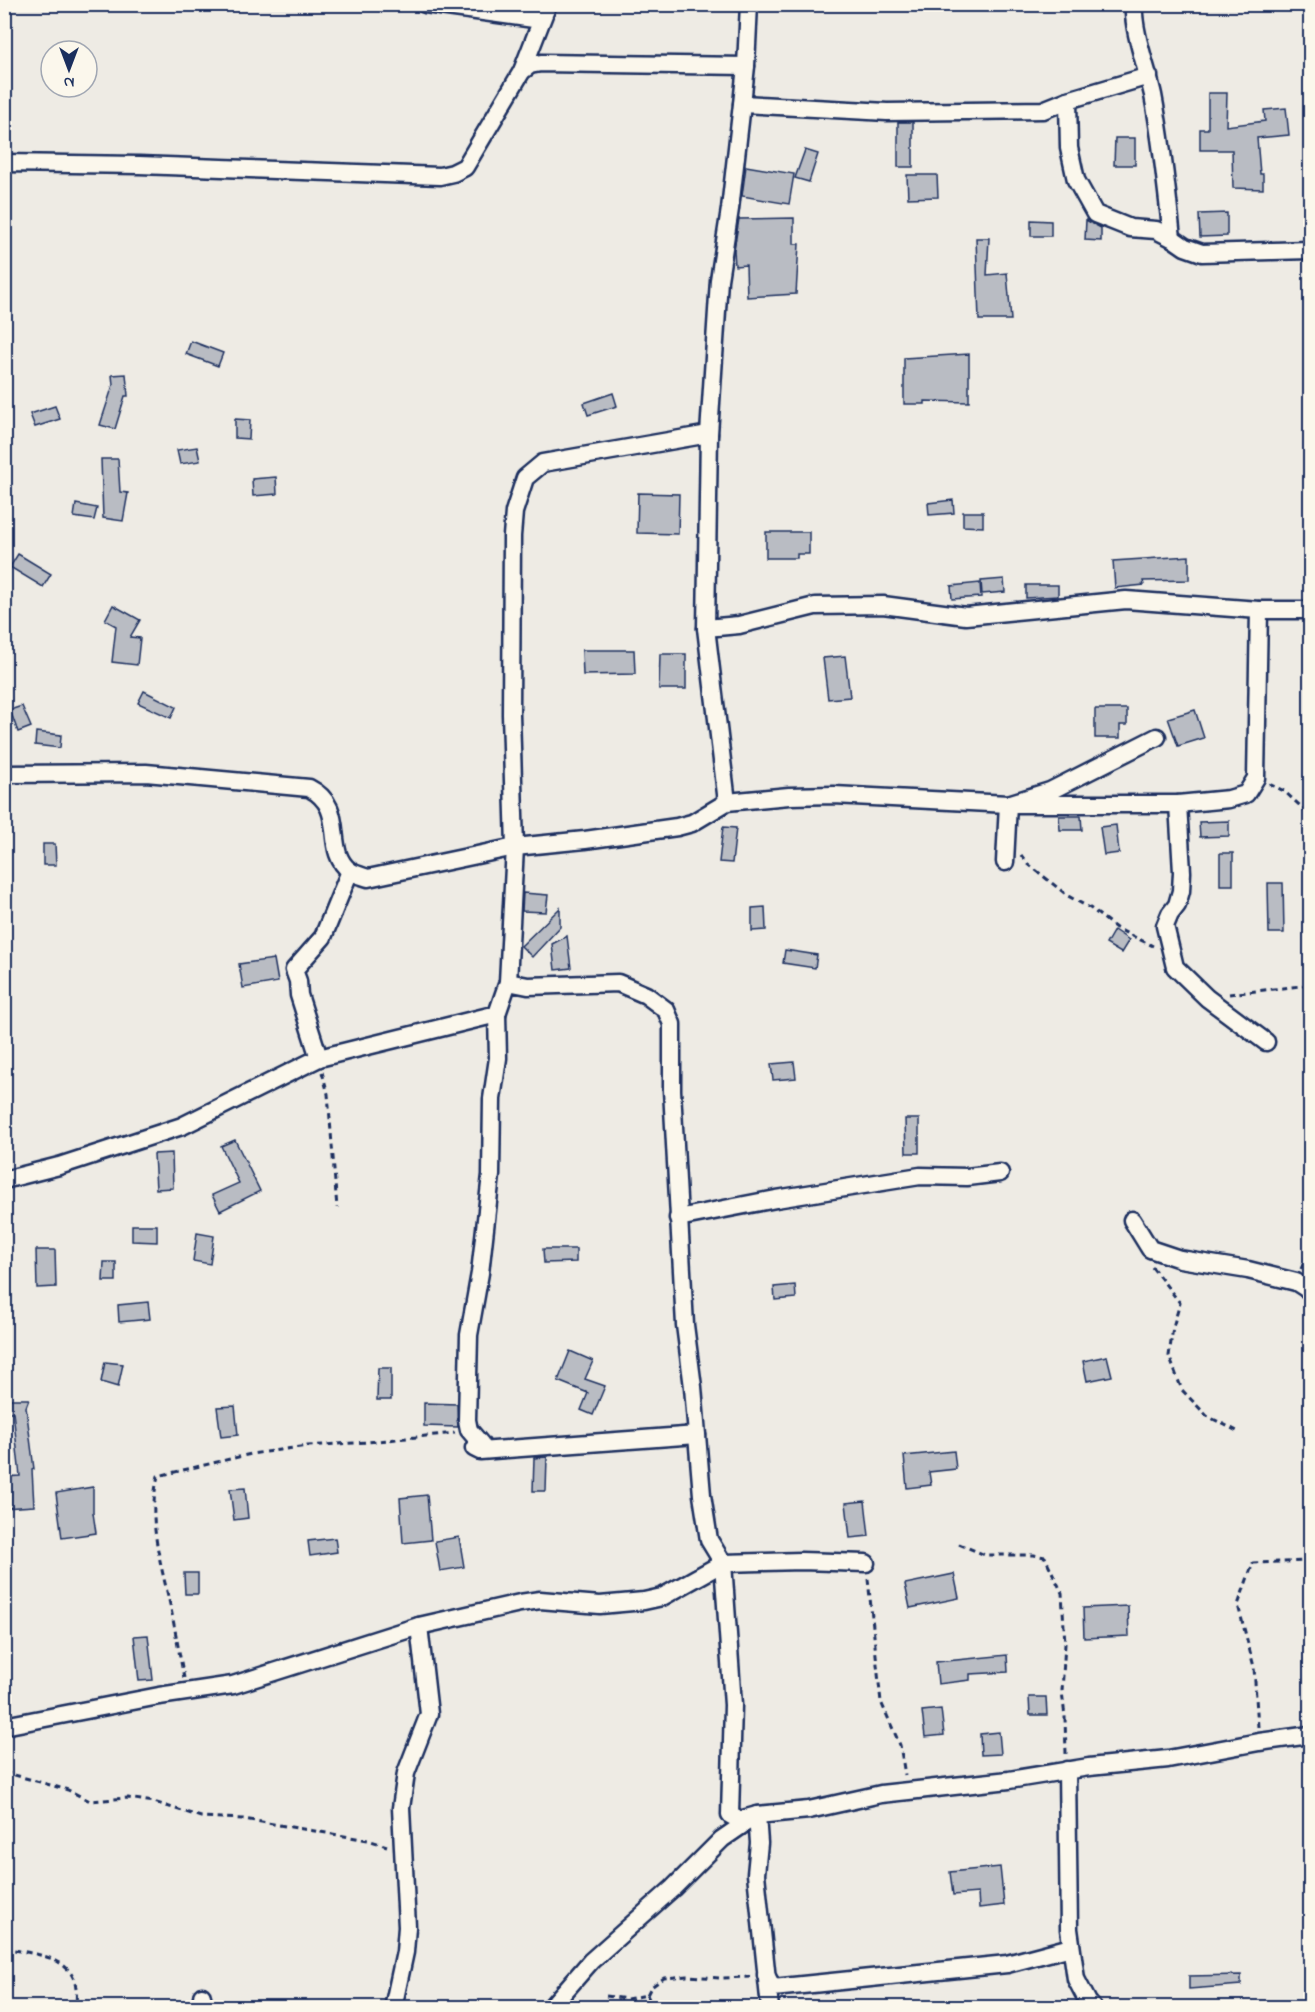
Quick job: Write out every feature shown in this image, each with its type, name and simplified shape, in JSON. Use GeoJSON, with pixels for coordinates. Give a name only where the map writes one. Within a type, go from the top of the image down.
{"type":"FeatureCollection","features":[{"type":"Feature","properties":{"kind":"street"},"geometry":{"type":"LineString","coordinates":[[4,164],[139,165],[440,176],[453,173],[465,167],[522,70],[544,12],[425,4]]}},
{"type":"Feature","properties":{"kind":"street"},"geometry":{"type":"LineString","coordinates":[[728,802],[706,628],[709,434],[718,280],[730,209],[742,104],[749,4]]}},
{"type":"Feature","properties":{"kind":"street"},"geometry":{"type":"LineString","coordinates":[[1134,4],[1133,15],[1149,76],[1162,141],[1172,238]]}},
{"type":"Feature","properties":{"kind":"street"},"geometry":{"type":"LineString","coordinates":[[522,70],[530,65],[541,63],[746,66]]}},
{"type":"Feature","properties":{"kind":"street"},"geometry":{"type":"LineString","coordinates":[[742,104],[887,112],[1043,110],[1068,100],[1149,76]]}},
{"type":"Feature","properties":{"kind":"street"},"geometry":{"type":"LineString","coordinates":[[1068,100],[1069,148],[1076,180],[1095,213],[1130,228],[1156,230],[1185,247],[1202,253],[1311,250]]}},
{"type":"Feature","properties":{"kind":"street"},"geometry":{"type":"LineString","coordinates":[[697,1435],[480,1451],[474,1448],[481,1444],[469,1430],[467,1407],[469,1335],[480,1273],[490,1175],[492,1099],[498,1058],[497,1014],[508,982],[516,847],[511,714],[514,512],[525,478],[543,462],[709,434]]}},
{"type":"Feature","properties":{"kind":"street"},"geometry":{"type":"LineString","coordinates":[[706,628],[739,625],[815,606],[883,605],[966,616],[1126,600],[1259,610],[1311,610]]}},
{"type":"Feature","properties":{"kind":"street"},"geometry":{"type":"LineString","coordinates":[[4,774],[146,772],[309,788],[326,800],[331,810],[339,858],[350,871],[368,878],[516,847],[677,827],[692,823],[728,802],[789,796],[834,795],[1008,804],[1178,804],[1229,799],[1246,794],[1256,778],[1259,610]]}},
{"type":"Feature","properties":{"kind":"street"},"geometry":{"type":"LineString","coordinates":[[1008,804],[1050,791],[1157,737]]}},
{"type":"Feature","properties":{"kind":"street"},"geometry":{"type":"LineString","coordinates":[[1005,862],[1008,804]]}},
{"type":"Feature","properties":{"kind":"street"},"geometry":{"type":"LineString","coordinates":[[1178,804],[1181,891],[1177,905],[1165,926],[1175,967],[1207,998],[1266,1042]]}},
{"type":"Feature","properties":{"kind":"street"},"geometry":{"type":"LineString","coordinates":[[319,1058],[299,996],[298,981],[294,970],[323,937],[350,871]]}},
{"type":"Feature","properties":{"kind":"street"},"geometry":{"type":"LineString","coordinates":[[508,982],[528,986],[618,983],[646,996],[666,1010],[672,1024],[672,1090],[685,1325],[702,1495],[709,1540],[723,1563],[733,1705],[730,1815],[739,1820],[756,1815],[809,1810],[881,1794],[1168,1759],[1311,1735]]}},
{"type":"Feature","properties":{"kind":"street"},"geometry":{"type":"LineString","coordinates":[[4,1180],[59,1166],[182,1126],[319,1058],[497,1014]]}},
{"type":"Feature","properties":{"kind":"street"},"geometry":{"type":"LineString","coordinates":[[678,1218],[776,1199],[912,1178],[967,1177],[1000,1173]]}},
{"type":"Feature","properties":{"kind":"street"},"geometry":{"type":"LineString","coordinates":[[1132,1220],[1150,1249],[1180,1259],[1248,1270],[1304,1287]]}},
{"type":"Feature","properties":{"kind":"street"},"geometry":{"type":"LineString","coordinates":[[4,1726],[248,1681],[419,1626],[540,1600],[600,1605],[662,1597],[723,1563],[808,1561],[866,1563]]}},
{"type":"Feature","properties":{"kind":"street"},"geometry":{"type":"LineString","coordinates":[[393,2007],[405,1952],[407,1928],[401,1808],[406,1773],[429,1714],[419,1626]]}},
{"type":"Feature","properties":{"kind":"street"},"geometry":{"type":"LineString","coordinates":[[1066,1770],[1071,1947],[1076,1979],[1093,2007]]}},
{"type":"Feature","properties":{"kind":"street"},"geometry":{"type":"LineString","coordinates":[[756,1815],[759,1843],[756,1874],[770,2007]]}},
{"type":"Feature","properties":{"kind":"street"},"geometry":{"type":"LineString","coordinates":[[550,2007],[591,1961],[674,1888],[722,1839],[756,1815]]}},
{"type":"Feature","properties":{"kind":"street"},"geometry":{"type":"LineString","coordinates":[[766,1976],[772,1988],[1007,1964],[1071,1947]]}},
{"type":"Feature","properties":{"kind":"path"},"geometry":{"type":"LineString","coordinates":[[1256,778],[1284,791],[1311,815]]}},
{"type":"Feature","properties":{"kind":"path"},"geometry":{"type":"LineString","coordinates":[[1007,837],[1027,863],[1068,897],[1090,908],[1116,928],[1151,944],[1175,967]]}},
{"type":"Feature","properties":{"kind":"path"},"geometry":{"type":"LineString","coordinates":[[1207,998],[1248,991],[1311,985]]}},
{"type":"Feature","properties":{"kind":"path"},"geometry":{"type":"LineString","coordinates":[[319,1058],[328,1094],[337,1208]]}},
{"type":"Feature","properties":{"kind":"path"},"geometry":{"type":"LineString","coordinates":[[1304,1287],[1311,1248]]}},
{"type":"Feature","properties":{"kind":"path"},"geometry":{"type":"LineString","coordinates":[[1149,1264],[1180,1303],[1168,1356],[1182,1390],[1207,1416],[1239,1432]]}},
{"type":"Feature","properties":{"kind":"path"},"geometry":{"type":"LineString","coordinates":[[187,1691],[154,1523],[154,1489],[158,1476],[262,1453],[307,1446],[446,1435],[469,1430]]}},
{"type":"Feature","properties":{"kind":"path"},"geometry":{"type":"LineString","coordinates":[[959,1544],[985,1555],[1045,1557],[1062,1593],[1065,1644],[1062,1691],[1066,1770]]}},
{"type":"Feature","properties":{"kind":"path"},"geometry":{"type":"LineString","coordinates":[[1259,1742],[1254,1667],[1238,1605],[1253,1563],[1311,1561]]}},
{"type":"Feature","properties":{"kind":"path"},"geometry":{"type":"LineString","coordinates":[[866,1563],[881,1702],[900,1745],[908,1791]]}},
{"type":"Feature","properties":{"kind":"path"},"geometry":{"type":"LineString","coordinates":[[4,1772],[68,1790],[90,1801],[128,1797],[201,1816],[243,1819],[368,1840],[403,1850]]}},
{"type":"Feature","properties":{"kind":"path"},"geometry":{"type":"LineString","coordinates":[[4,1948],[50,1957],[68,1970],[76,1986],[76,2007]]}},
{"type":"Feature","properties":{"kind":"path"},"geometry":{"type":"LineString","coordinates":[[647,1995],[651,1987],[664,1978],[766,1976]]}},
{"type":"Feature","properties":{"kind":"path"},"geometry":{"type":"LineString","coordinates":[[606,1996],[627,1999],[647,1995]]}},
{"type":"Feature","properties":{"kind":"path"},"geometry":{"type":"LineString","coordinates":[[647,1995],[653,2007]]}},
{"type":"Feature","properties":{"kind":"building"},"geometry":{"type":"Polygon","coordinates":[[[1208,93],[1227,93],[1226,126],[1265,121],[1264,110],[1286,108],[1289,135],[1257,138],[1263,189],[1233,188],[1232,150],[1200,150],[1200,129],[1208,129],[1208,93]]]}},
{"type":"Feature","properties":{"kind":"building"},"geometry":{"type":"Polygon","coordinates":[[[898,122],[913,122],[913,167],[898,167],[898,122]]]}},
{"type":"Feature","properties":{"kind":"building"},"geometry":{"type":"Polygon","coordinates":[[[1115,138],[1135,138],[1135,165],[1114,165],[1115,138]]]}},
{"type":"Feature","properties":{"kind":"building"},"geometry":{"type":"Polygon","coordinates":[[[805,150],[818,154],[809,182],[795,178],[805,150]]]}},
{"type":"Feature","properties":{"kind":"building"},"geometry":{"type":"Polygon","coordinates":[[[746,166],[794,174],[789,204],[742,196],[746,166]]]}},
{"type":"Feature","properties":{"kind":"building"},"geometry":{"type":"Polygon","coordinates":[[[907,175],[937,175],[938,197],[908,198],[907,175]]]}},
{"type":"Feature","properties":{"kind":"building"},"geometry":{"type":"Polygon","coordinates":[[[1227,213],[1227,236],[1200,237],[1199,214],[1227,213]]]}},
{"type":"Feature","properties":{"kind":"building"},"geometry":{"type":"Polygon","coordinates":[[[794,218],[794,244],[799,244],[796,294],[747,297],[746,265],[735,266],[734,250],[739,219],[794,218]]]}},
{"type":"Feature","properties":{"kind":"building"},"geometry":{"type":"Polygon","coordinates":[[[1031,220],[1051,221],[1051,236],[1031,236],[1031,220]]]}},
{"type":"Feature","properties":{"kind":"building"},"geometry":{"type":"Polygon","coordinates":[[[1086,220],[1101,228],[1101,241],[1085,240],[1086,220]]]}},
{"type":"Feature","properties":{"kind":"building"},"geometry":{"type":"Polygon","coordinates":[[[976,238],[989,238],[987,275],[1007,273],[1011,320],[979,320],[976,238]]]}},
{"type":"Feature","properties":{"kind":"building"},"geometry":{"type":"Polygon","coordinates":[[[191,341],[223,353],[218,366],[186,354],[191,341]]]}},
{"type":"Feature","properties":{"kind":"building"},"geometry":{"type":"Polygon","coordinates":[[[969,354],[969,402],[925,401],[925,404],[904,404],[904,358],[969,354]]]}},
{"type":"Feature","properties":{"kind":"building"},"geometry":{"type":"Polygon","coordinates":[[[126,374],[128,396],[125,396],[115,429],[100,425],[113,385],[112,375],[126,374]]]}},
{"type":"Feature","properties":{"kind":"building"},"geometry":{"type":"Polygon","coordinates":[[[613,393],[617,406],[588,415],[584,403],[613,393]]]}},
{"type":"Feature","properties":{"kind":"building"},"geometry":{"type":"Polygon","coordinates":[[[55,406],[60,419],[35,427],[30,414],[55,406]]]}},
{"type":"Feature","properties":{"kind":"building"},"geometry":{"type":"Polygon","coordinates":[[[235,419],[250,420],[249,439],[235,438],[235,419]]]}},
{"type":"Feature","properties":{"kind":"building"},"geometry":{"type":"Polygon","coordinates":[[[197,447],[200,461],[180,464],[177,450],[197,447]]]}},
{"type":"Feature","properties":{"kind":"building"},"geometry":{"type":"Polygon","coordinates":[[[101,459],[118,459],[120,492],[128,493],[123,521],[103,518],[101,459]]]}},
{"type":"Feature","properties":{"kind":"building"},"geometry":{"type":"Polygon","coordinates":[[[276,477],[277,494],[253,496],[252,479],[276,477]]]}},
{"type":"Feature","properties":{"kind":"building"},"geometry":{"type":"Polygon","coordinates":[[[638,493],[679,494],[678,534],[637,533],[638,493]]]}},
{"type":"Feature","properties":{"kind":"building"},"geometry":{"type":"Polygon","coordinates":[[[953,500],[954,513],[929,515],[928,503],[953,500]]]}},
{"type":"Feature","properties":{"kind":"building"},"geometry":{"type":"Polygon","coordinates":[[[76,504],[97,508],[94,520],[74,517],[76,504]]]}},
{"type":"Feature","properties":{"kind":"building"},"geometry":{"type":"Polygon","coordinates":[[[963,512],[983,512],[983,527],[963,526],[963,512]]]}},
{"type":"Feature","properties":{"kind":"building"},"geometry":{"type":"Polygon","coordinates":[[[766,532],[809,532],[809,554],[797,554],[797,558],[766,558],[766,532]]]}},
{"type":"Feature","properties":{"kind":"building"},"geometry":{"type":"Polygon","coordinates":[[[18,554],[51,574],[43,587],[10,567],[18,554]]]}},
{"type":"Feature","properties":{"kind":"building"},"geometry":{"type":"Polygon","coordinates":[[[1189,556],[1189,580],[1143,581],[1144,585],[1115,588],[1113,561],[1189,556]]]}},
{"type":"Feature","properties":{"kind":"building"},"geometry":{"type":"Polygon","coordinates":[[[1004,579],[1005,592],[982,594],[981,581],[1004,579]]]}},
{"type":"Feature","properties":{"kind":"building"},"geometry":{"type":"Polygon","coordinates":[[[980,583],[981,597],[952,599],[951,586],[980,583]]]}},
{"type":"Feature","properties":{"kind":"building"},"geometry":{"type":"Polygon","coordinates":[[[1026,585],[1058,585],[1058,596],[1026,598],[1026,585]]]}},
{"type":"Feature","properties":{"kind":"building"},"geometry":{"type":"Polygon","coordinates":[[[113,605],[140,620],[130,637],[140,638],[137,665],[112,662],[116,626],[105,620],[113,605]]]}},
{"type":"Feature","properties":{"kind":"building"},"geometry":{"type":"Polygon","coordinates":[[[582,650],[634,650],[635,674],[583,675],[582,650]]]}},
{"type":"Feature","properties":{"kind":"building"},"geometry":{"type":"Polygon","coordinates":[[[660,654],[686,654],[686,689],[659,689],[660,654]]]}},
{"type":"Feature","properties":{"kind":"building"},"geometry":{"type":"Polygon","coordinates":[[[845,656],[850,697],[828,699],[823,658],[845,656]]]}},
{"type":"Feature","properties":{"kind":"building"},"geometry":{"type":"Polygon","coordinates":[[[144,691],[176,707],[171,718],[138,703],[144,691]]]}},
{"type":"Feature","properties":{"kind":"building"},"geometry":{"type":"Polygon","coordinates":[[[22,706],[31,727],[18,732],[10,710],[22,706]]]}},
{"type":"Feature","properties":{"kind":"building"},"geometry":{"type":"Polygon","coordinates":[[[1095,709],[1127,709],[1127,725],[1120,725],[1120,738],[1095,738],[1095,709]]]}},
{"type":"Feature","properties":{"kind":"building"},"geometry":{"type":"Polygon","coordinates":[[[1195,710],[1204,738],[1178,746],[1168,718],[1195,710]]]}},
{"type":"Feature","properties":{"kind":"building"},"geometry":{"type":"Polygon","coordinates":[[[36,732],[61,735],[60,748],[35,745],[36,732]]]}},
{"type":"Feature","properties":{"kind":"building"},"geometry":{"type":"Polygon","coordinates":[[[1059,816],[1081,816],[1082,830],[1060,830],[1059,816]]]}},
{"type":"Feature","properties":{"kind":"building"},"geometry":{"type":"Polygon","coordinates":[[[1229,821],[1229,836],[1200,837],[1199,822],[1229,821]]]}},
{"type":"Feature","properties":{"kind":"building"},"geometry":{"type":"Polygon","coordinates":[[[1116,825],[1119,853],[1104,855],[1100,827],[1116,825]]]}},
{"type":"Feature","properties":{"kind":"building"},"geometry":{"type":"Polygon","coordinates":[[[723,827],[736,828],[732,863],[719,862],[723,827]]]}},
{"type":"Feature","properties":{"kind":"building"},"geometry":{"type":"Polygon","coordinates":[[[43,844],[55,844],[56,865],[43,865],[43,844]]]}},
{"type":"Feature","properties":{"kind":"building"},"geometry":{"type":"Polygon","coordinates":[[[1220,853],[1233,853],[1233,885],[1220,885],[1220,853]]]}},
{"type":"Feature","properties":{"kind":"building"},"geometry":{"type":"Polygon","coordinates":[[[1268,883],[1283,883],[1284,933],[1269,933],[1268,883]]]}},
{"type":"Feature","properties":{"kind":"building"},"geometry":{"type":"Polygon","coordinates":[[[523,893],[548,895],[546,912],[522,911],[523,893]]]}},
{"type":"Feature","properties":{"kind":"building"},"geometry":{"type":"Polygon","coordinates":[[[765,907],[766,930],[752,931],[752,908],[765,907]]]}},
{"type":"Feature","properties":{"kind":"building"},"geometry":{"type":"Polygon","coordinates":[[[560,908],[560,927],[532,957],[521,946],[560,908]]]}},
{"type":"Feature","properties":{"kind":"building"},"geometry":{"type":"Polygon","coordinates":[[[1114,930],[1129,940],[1121,953],[1106,944],[1114,930]]]}},
{"type":"Feature","properties":{"kind":"building"},"geometry":{"type":"Polygon","coordinates":[[[567,936],[571,968],[555,970],[552,944],[567,936]]]}},
{"type":"Feature","properties":{"kind":"building"},"geometry":{"type":"Polygon","coordinates":[[[785,950],[817,955],[815,968],[783,963],[785,950]]]}},
{"type":"Feature","properties":{"kind":"building"},"geometry":{"type":"Polygon","coordinates":[[[274,959],[278,982],[243,988],[239,964],[274,959]]]}},
{"type":"Feature","properties":{"kind":"building"},"geometry":{"type":"Polygon","coordinates":[[[794,1062],[796,1078],[773,1080],[771,1064],[794,1062]]]}},
{"type":"Feature","properties":{"kind":"building"},"geometry":{"type":"Polygon","coordinates":[[[905,1119],[919,1119],[919,1153],[906,1153],[905,1119]]]}},
{"type":"Feature","properties":{"kind":"building"},"geometry":{"type":"Polygon","coordinates":[[[235,1140],[260,1191],[220,1211],[212,1195],[239,1183],[221,1146],[235,1140]]]}},
{"type":"Feature","properties":{"kind":"building"},"geometry":{"type":"Polygon","coordinates":[[[172,1153],[173,1188],[156,1189],[154,1154],[172,1153]]]}},
{"type":"Feature","properties":{"kind":"building"},"geometry":{"type":"Polygon","coordinates":[[[132,1225],[157,1225],[157,1242],[132,1241],[132,1225]]]}},
{"type":"Feature","properties":{"kind":"building"},"geometry":{"type":"Polygon","coordinates":[[[197,1233],[214,1236],[210,1264],[193,1261],[197,1233]]]}},
{"type":"Feature","properties":{"kind":"building"},"geometry":{"type":"Polygon","coordinates":[[[543,1249],[576,1249],[576,1262],[544,1263],[543,1249]]]}},
{"type":"Feature","properties":{"kind":"building"},"geometry":{"type":"Polygon","coordinates":[[[36,1250],[55,1250],[56,1287],[37,1288],[36,1250]]]}},
{"type":"Feature","properties":{"kind":"building"},"geometry":{"type":"Polygon","coordinates":[[[104,1262],[116,1262],[116,1281],[103,1281],[104,1262]]]}},
{"type":"Feature","properties":{"kind":"building"},"geometry":{"type":"Polygon","coordinates":[[[795,1285],[796,1298],[775,1300],[774,1287],[795,1285]]]}},
{"type":"Feature","properties":{"kind":"building"},"geometry":{"type":"Polygon","coordinates":[[[148,1302],[150,1319],[119,1322],[118,1305],[148,1302]]]}},
{"type":"Feature","properties":{"kind":"building"},"geometry":{"type":"Polygon","coordinates":[[[570,1351],[593,1361],[585,1379],[605,1386],[593,1415],[581,1410],[588,1393],[558,1381],[570,1351]]]}},
{"type":"Feature","properties":{"kind":"building"},"geometry":{"type":"Polygon","coordinates":[[[1107,1356],[1112,1376],[1087,1381],[1083,1361],[1107,1356]]]}},
{"type":"Feature","properties":{"kind":"building"},"geometry":{"type":"Polygon","coordinates":[[[105,1362],[123,1364],[118,1387],[101,1382],[105,1362]]]}},
{"type":"Feature","properties":{"kind":"building"},"geometry":{"type":"Polygon","coordinates":[[[378,1368],[391,1368],[391,1400],[377,1400],[378,1368]]]}},
{"type":"Feature","properties":{"kind":"building"},"geometry":{"type":"Polygon","coordinates":[[[5,1399],[29,1399],[26,1407],[34,1469],[32,1470],[34,1506],[4,1508],[4,1477],[20,1476],[13,1412],[5,1412],[5,1399]]]}},
{"type":"Feature","properties":{"kind":"building"},"geometry":{"type":"Polygon","coordinates":[[[424,1403],[457,1404],[458,1427],[424,1426],[424,1403]]]}},
{"type":"Feature","properties":{"kind":"building"},"geometry":{"type":"Polygon","coordinates":[[[235,1406],[238,1435],[221,1437],[217,1407],[235,1406]]]}},
{"type":"Feature","properties":{"kind":"building"},"geometry":{"type":"Polygon","coordinates":[[[954,1451],[956,1469],[929,1472],[931,1485],[907,1488],[904,1456],[954,1451]]]}},
{"type":"Feature","properties":{"kind":"building"},"geometry":{"type":"Polygon","coordinates":[[[547,1457],[546,1491],[533,1491],[534,1458],[547,1457]]]}},
{"type":"Feature","properties":{"kind":"building"},"geometry":{"type":"Polygon","coordinates":[[[93,1487],[96,1533],[62,1538],[56,1493],[93,1487]]]}},
{"type":"Feature","properties":{"kind":"building"},"geometry":{"type":"Polygon","coordinates":[[[245,1488],[248,1518],[234,1520],[230,1489],[245,1488]]]}},
{"type":"Feature","properties":{"kind":"building"},"geometry":{"type":"Polygon","coordinates":[[[427,1495],[431,1540],[403,1543],[400,1498],[427,1495]]]}},
{"type":"Feature","properties":{"kind":"building"},"geometry":{"type":"Polygon","coordinates":[[[865,1501],[869,1536],[850,1538],[846,1503],[865,1501]]]}},
{"type":"Feature","properties":{"kind":"building"},"geometry":{"type":"Polygon","coordinates":[[[459,1537],[464,1567],[440,1571],[435,1541],[459,1537]]]}},
{"type":"Feature","properties":{"kind":"building"},"geometry":{"type":"Polygon","coordinates":[[[335,1538],[337,1552],[310,1556],[308,1541],[335,1538]]]}},
{"type":"Feature","properties":{"kind":"building"},"geometry":{"type":"Polygon","coordinates":[[[184,1573],[198,1573],[198,1594],[185,1594],[184,1573]]]}},
{"type":"Feature","properties":{"kind":"building"},"geometry":{"type":"Polygon","coordinates":[[[954,1574],[959,1598],[910,1608],[905,1584],[954,1574]]]}},
{"type":"Feature","properties":{"kind":"building"},"geometry":{"type":"Polygon","coordinates":[[[1128,1606],[1129,1636],[1084,1638],[1083,1608],[1128,1606]]]}},
{"type":"Feature","properties":{"kind":"building"},"geometry":{"type":"Polygon","coordinates":[[[148,1635],[153,1680],[139,1681],[134,1636],[148,1635]]]}},
{"type":"Feature","properties":{"kind":"building"},"geometry":{"type":"Polygon","coordinates":[[[1007,1655],[1008,1672],[970,1674],[970,1680],[938,1684],[936,1662],[1007,1655]]]}},
{"type":"Feature","properties":{"kind":"building"},"geometry":{"type":"Polygon","coordinates":[[[1029,1697],[1046,1697],[1047,1715],[1030,1715],[1029,1697]]]}},
{"type":"Feature","properties":{"kind":"building"},"geometry":{"type":"Polygon","coordinates":[[[941,1709],[944,1735],[925,1737],[922,1711],[941,1709]]]}},
{"type":"Feature","properties":{"kind":"building"},"geometry":{"type":"Polygon","coordinates":[[[999,1732],[1001,1754],[981,1755],[980,1734],[999,1732]]]}},
{"type":"Feature","properties":{"kind":"building"},"geometry":{"type":"Polygon","coordinates":[[[1000,1867],[1004,1905],[979,1908],[978,1893],[953,1895],[950,1872],[1000,1867]]]}},
{"type":"Feature","properties":{"kind":"building"},"geometry":{"type":"Polygon","coordinates":[[[1241,1975],[1241,1985],[1189,1989],[1189,1976],[1241,1975]]]}}]}
